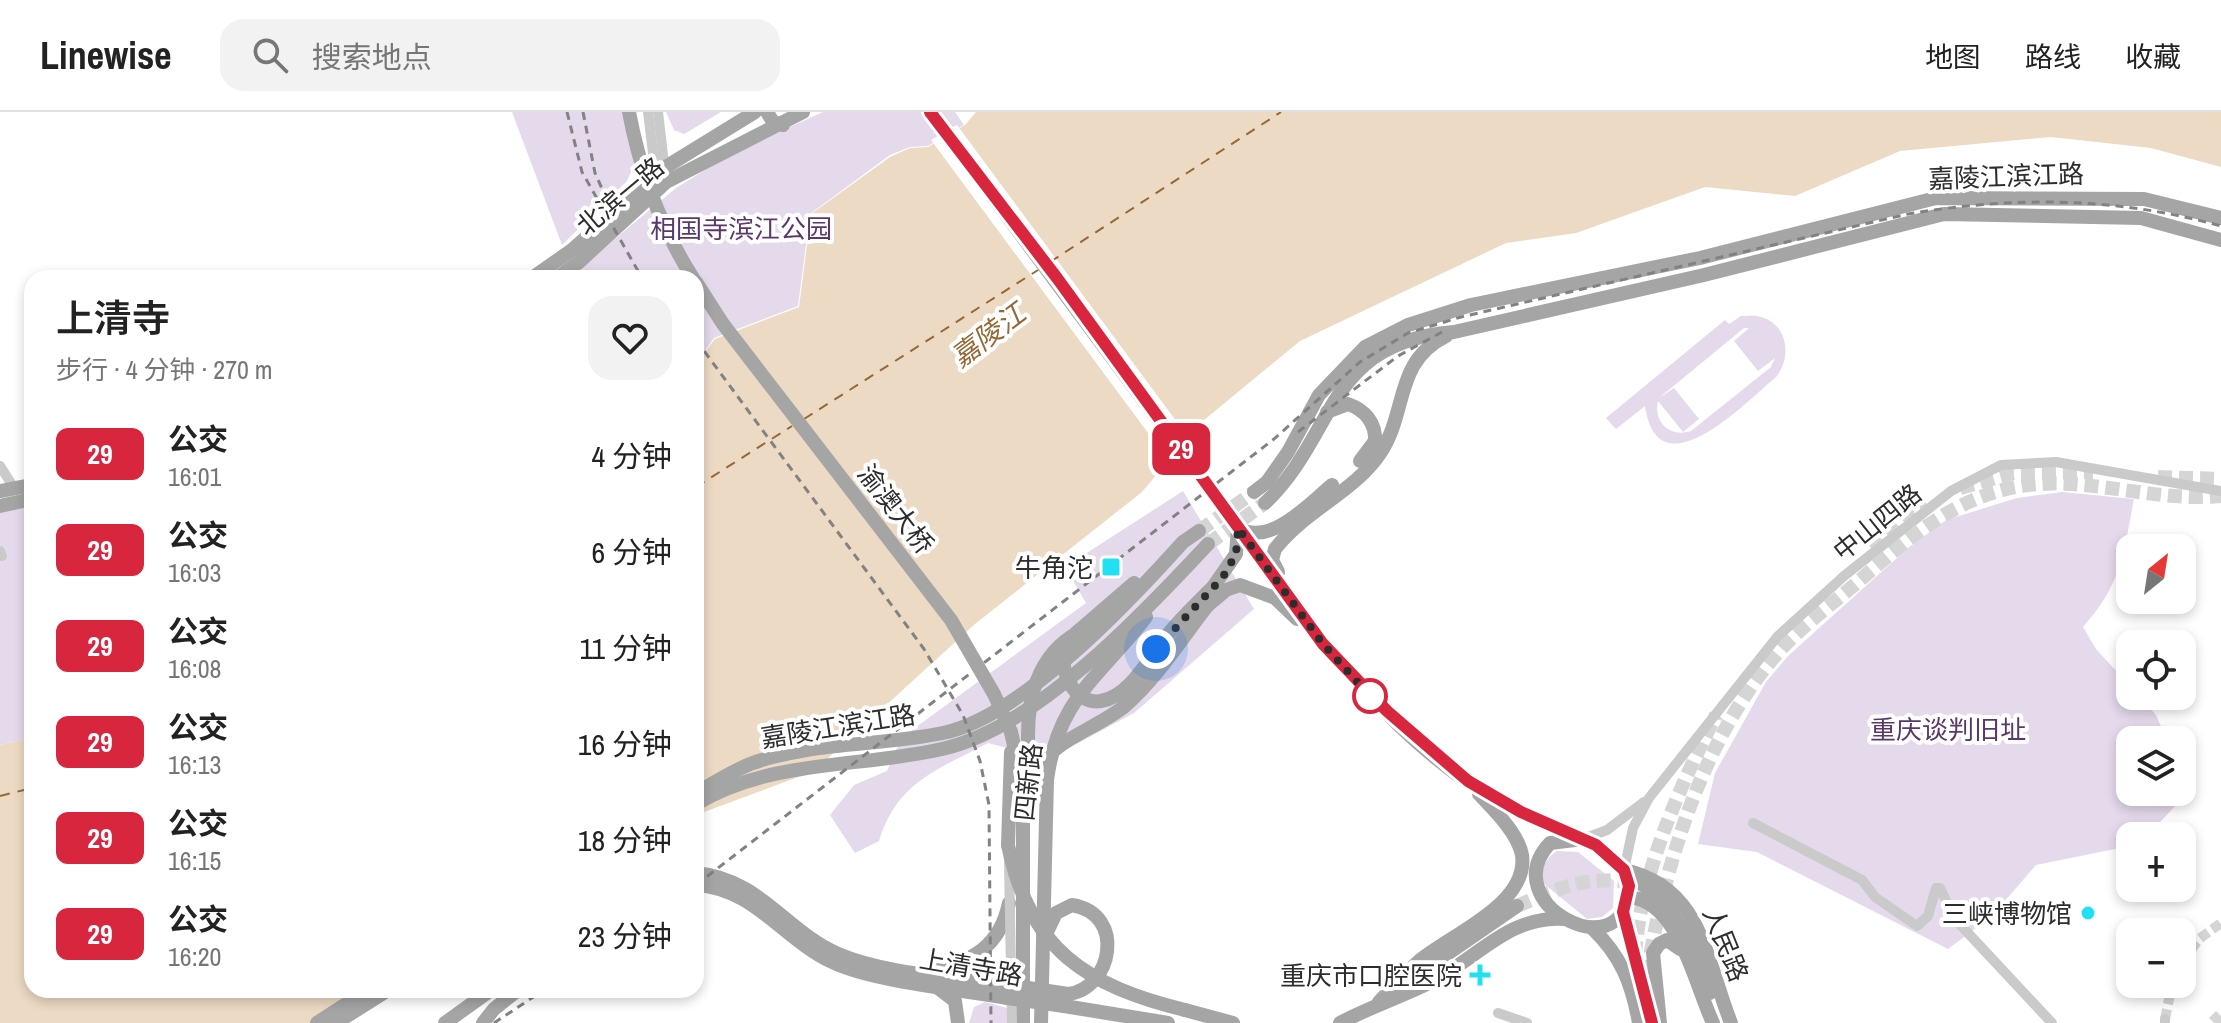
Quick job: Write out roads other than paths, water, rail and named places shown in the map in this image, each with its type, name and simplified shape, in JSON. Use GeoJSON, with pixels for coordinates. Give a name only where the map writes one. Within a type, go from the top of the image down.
{"type":"FeatureCollection","features":[{"type":"Feature","properties":{"kind":"main road","name":"渝澳大桥"},"geometry":{"type":"LineString","coordinates":[[629,112],[636,149],[663,223],[689,270]]}},
{"type":"Feature","properties":{"kind":"main road","name":"北滨一路"},"geometry":{"type":"LineString","coordinates":[[543,270],[661,179],[755,112]]}},
{"type":"Feature","properties":{"kind":"main road"},"geometry":{"type":"LineString","coordinates":[[767,112],[773,122],[783,125]]}},
{"type":"Feature","properties":{"kind":"main road","name":"北滨一路"},"geometry":{"type":"LineString","coordinates":[[568,270],[661,179],[783,125],[803,112]]}},
{"type":"Feature","properties":{"kind":"main road"},"geometry":{"type":"LineString","coordinates":[[930,112],[1323,644]]}},
{"type":"Feature","properties":{"kind":"main road","name":"嘉陵江滨江路"},"geometry":{"type":"LineString","coordinates":[[1254,492],[1267,482],[1288,452],[1319,395],[1365,347],[1408,325],[1471,305],[1700,258],[1936,198],[2144,199],[2221,218]]}},
{"type":"Feature","properties":{"kind":"main road","name":"嘉陵江滨江路"},"geometry":{"type":"LineString","coordinates":[[1265,503],[1280,489],[1323,416],[1354,374],[1375,357],[1414,338],[1454,332],[1704,275],[1944,214],[2141,218],[2221,240]]}},
{"type":"Feature","properties":{"kind":"main road","name":"渝澳大桥"},"geometry":{"type":"LineString","coordinates":[[704,294],[723,324],[951,620],[994,694],[1011,732],[1026,785]]}},
{"type":"Feature","properties":{"kind":"main road"},"geometry":{"type":"LineString","coordinates":[[1323,644],[1274,565],[1273,554],[1285,537],[1380,454],[1404,383],[1428,345],[1454,332]]}},
{"type":"Feature","properties":{"kind":"main road"},"geometry":{"type":"LineString","coordinates":[[1242,534],[1263,534],[1314,500],[1372,447],[1374,427],[1361,410],[1340,404],[1323,416]]}},
{"type":"Feature","properties":{"kind":"main road"},"geometry":{"type":"LineString","coordinates":[[0,506],[24,501]]}},
{"type":"Feature","properties":{"kind":"main road"},"geometry":{"type":"LineString","coordinates":[[924,973],[965,963],[993,941],[1007,915],[1015,845],[1033,764],[1027,733],[1031,697],[1041,670],[1054,648],[1199,531]]}},
{"type":"Feature","properties":{"kind":"main road"},"geometry":{"type":"LineString","coordinates":[[1076,633],[1064,652],[1064,672],[1070,686],[1082,698],[1097,702],[1111,699],[1127,686],[1169,633],[1213,587],[1236,554],[1242,534]]}},
{"type":"Feature","properties":{"kind":"main road","name":"嘉陵江滨江路"},"geometry":{"type":"LineString","coordinates":[[704,789],[751,764],[785,755],[946,733],[1006,704],[1073,654],[1183,542]]}},
{"type":"Feature","properties":{"kind":"main road"},"geometry":{"type":"LineString","coordinates":[[1170,585],[1208,544]]}},
{"type":"Feature","properties":{"kind":"main road","name":"嘉陵江滨江路"},"geometry":{"type":"LineString","coordinates":[[704,799],[725,787],[758,775],[868,763],[945,749],[992,732],[1073,675],[1170,585]]}},
{"type":"Feature","properties":{"kind":"main road","name":"四新路"},"geometry":{"type":"LineString","coordinates":[[1041,1023],[1047,780],[1052,747],[1070,706],[1116,655],[1170,585]]}},
{"type":"Feature","properties":{"kind":"main road"},"geometry":{"type":"LineString","coordinates":[[1033,764],[1057,746],[1121,709],[1137,695],[1208,605],[1226,590],[1240,585],[1252,587],[1275,598],[1387,711],[1468,781],[1521,812],[1583,839],[1611,856],[1624,870],[1628,897],[1623,912],[1652,1023]]}},
{"type":"Feature","properties":{"kind":"main road"},"geometry":{"type":"LineString","coordinates":[[1011,732],[1015,845],[1021,896],[1035,922],[1065,957],[1123,993],[1233,1023]]}},
{"type":"Feature","properties":{"kind":"main road"},"geometry":{"type":"LineString","coordinates":[[1379,1002],[1419,961],[1500,904],[1518,883],[1522,866],[1520,847],[1468,781]]}},
{"type":"Feature","properties":{"kind":"main road"},"geometry":{"type":"LineString","coordinates":[[1564,919],[1540,892],[1536,873],[1539,855],[1550,843],[1583,839]]}},
{"type":"Feature","properties":{"kind":"main road","name":"四新路"},"geometry":{"type":"LineString","coordinates":[[1015,845],[1023,1023]]}},
{"type":"Feature","properties":{"kind":"main road"},"geometry":{"type":"LineString","coordinates":[[704,869],[741,884],[782,921]]}},
{"type":"Feature","properties":{"kind":"main road","name":"人民路"},"geometry":{"type":"LineString","coordinates":[[1624,870],[1646,874],[1667,885],[1684,905],[1697,926],[1731,1023]]}},
{"type":"Feature","properties":{"kind":"main road"},"geometry":{"type":"LineString","coordinates":[[1642,884],[1665,901],[1677,917],[1694,950],[1721,1023]]}},
{"type":"Feature","properties":{"kind":"main road"},"geometry":{"type":"LineString","coordinates":[[704,886],[732,891],[782,921]]}},
{"type":"Feature","properties":{"kind":"main road","name":"人民路"},"geometry":{"type":"LineString","coordinates":[[1628,897],[1657,907],[1669,921],[1713,1023]]}},
{"type":"Feature","properties":{"kind":"main road"},"geometry":{"type":"LineString","coordinates":[[1340,1023],[1379,1002],[1517,906]]}},
{"type":"Feature","properties":{"kind":"main road"},"geometry":{"type":"LineString","coordinates":[[1043,952],[1051,922],[1063,907],[1083,907],[1101,918],[1107,936],[1098,975],[1087,989],[1068,1003],[1093,1023]]}},
{"type":"Feature","properties":{"kind":"main road"},"geometry":{"type":"LineString","coordinates":[[1379,1002],[1432,981],[1522,922],[1543,918],[1564,919],[1592,928],[1604,926],[1623,912]]}},
{"type":"Feature","properties":{"kind":"main road","name":"上清寺路"},"geometry":{"type":"LineString","coordinates":[[782,921],[837,953],[1158,1022]]}},
{"type":"Feature","properties":{"kind":"main road","name":"上清寺路"},"geometry":{"type":"LineString","coordinates":[[782,921],[831,962],[862,972],[1004,991]]}},
{"type":"Feature","properties":{"kind":"main road"},"geometry":{"type":"LineString","coordinates":[[1592,928],[1622,962],[1634,995],[1639,1023]]}},
{"type":"Feature","properties":{"kind":"main road"},"geometry":{"type":"LineString","coordinates":[[1660,1023],[1653,953],[1659,944],[1667,940],[1675,943],[1684,954]]}},
{"type":"Feature","properties":{"kind":"main road"},"geometry":{"type":"LineString","coordinates":[[907,980],[951,995],[960,1023]]}},
{"type":"Feature","properties":{"kind":"main road"},"geometry":{"type":"LineString","coordinates":[[960,1023],[972,999],[1004,991]]}},
{"type":"Feature","properties":{"kind":"main road"},"geometry":{"type":"LineString","coordinates":[[347,1003],[352,998]]}},
{"type":"Feature","properties":{"kind":"main road"},"geometry":{"type":"LineString","coordinates":[[317,1023],[355,998]]}},
{"type":"Feature","properties":{"kind":"main road"},"geometry":{"type":"LineString","coordinates":[[336,1023],[375,998]]}},
{"type":"Feature","properties":{"kind":"main road"},"geometry":{"type":"LineString","coordinates":[[445,1023],[480,998]]}},
{"type":"Feature","properties":{"kind":"main road"},"geometry":{"type":"LineString","coordinates":[[483,1023],[508,998]]}},
{"type":"Feature","properties":{"kind":"street"},"geometry":{"type":"LineString","coordinates":[[648,112],[661,179]]}},
{"type":"Feature","properties":{"kind":"street"},"geometry":{"type":"LineString","coordinates":[[658,112],[661,179]]}},
{"type":"Feature","properties":{"kind":"street","name":"中山四路"},"geometry":{"type":"LineString","coordinates":[[1649,798],[1777,637],[1844,576],[1951,491],[2001,465],[2056,462],[2221,491]]}},
{"type":"Feature","properties":{"kind":"street"},"geometry":{"type":"LineString","coordinates":[[0,466],[7,490]]}},
{"type":"Feature","properties":{"kind":"street"},"geometry":{"type":"LineString","coordinates":[[1583,839],[1607,830],[1649,798]]}},
{"type":"Feature","properties":{"kind":"street"},"geometry":{"type":"LineString","coordinates":[[1624,870],[1633,828],[1649,798]]}},
{"type":"Feature","properties":{"kind":"street"},"geometry":{"type":"LineString","coordinates":[[1753,823],[1862,880],[1875,897],[1917,926],[1928,916],[1936,888],[1940,888],[1954,918],[2052,1023]]}},
{"type":"Feature","properties":{"kind":"street"},"geometry":{"type":"LineString","coordinates":[[1012,1023],[1015,845]]}},
{"type":"Feature","properties":{"kind":"street"},"geometry":{"type":"LineString","coordinates":[[1498,1013],[1527,1023]]}},
{"type":"Feature","properties":{"kind":"water","name":"嘉陵江"},"geometry":{"type":"Polygon","coordinates":[[[976,112],[2221,112],[2221,167],[2151,148],[2051,137],[1900,151],[1795,196],[1705,187],[1576,233],[1506,243],[1300,341],[1198,425],[1142,492],[975,624],[814,771],[704,812],[704,353],[715,339],[799,307],[811,214],[890,157],[910,148],[928,147],[965,125],[976,112]]]}},
{"type":"Feature","properties":{"kind":"water"},"geometry":{"type":"Polygon","coordinates":[[[24,740],[24,998],[377,998],[332,1023],[0,1023],[0,745],[24,740]]]}},
{"type":"Feature","properties":{"kind":"tunnel"},"geometry":{"type":"LineString","coordinates":[[1960,488],[2013,473],[2093,472]]}},
{"type":"Feature","properties":{"kind":"tunnel"},"geometry":{"type":"LineString","coordinates":[[2158,477],[2221,479]]}},
{"type":"Feature","properties":{"kind":"tunnel"},"geometry":{"type":"LineString","coordinates":[[1644,995],[1673,856],[1707,764],[1729,721],[1755,682],[1784,646],[1814,618],[1936,520],[1994,492],[2042,484],[2067,484],[2170,496],[2221,496]]}},
{"type":"Feature","properties":{"kind":"tunnel"},"geometry":{"type":"LineString","coordinates":[[1199,531],[1254,492]]}},
{"type":"Feature","properties":{"kind":"tunnel"},"geometry":{"type":"LineString","coordinates":[[1208,544],[1265,503]]}},
{"type":"Feature","properties":{"kind":"tunnel"},"geometry":{"type":"LineString","coordinates":[[1872,549],[1905,519],[1928,506]]}},
{"type":"Feature","properties":{"kind":"tunnel"},"geometry":{"type":"LineString","coordinates":[[1635,955],[1645,892],[1664,831],[1716,715]]}},
{"type":"Feature","properties":{"kind":"tunnel"},"geometry":{"type":"LineString","coordinates":[[1517,906],[1574,884],[1602,881],[1635,883]]}},
{"type":"Feature","properties":{"kind":"tunnel"},"geometry":{"type":"LineString","coordinates":[[2196,943],[2221,923]]}},
{"type":"Feature","properties":{"kind":"tunnel"},"geometry":{"type":"LineString","coordinates":[[2165,1019],[2169,998]]}},
{"type":"Feature","properties":{"kind":"tunnel"},"geometry":{"type":"LineString","coordinates":[[2214,1023],[2221,1016]]}},
{"type":"Feature","properties":{"kind":"railway"},"geometry":{"type":"LineString","coordinates":[[567,112],[582,172],[637,270]]}},
{"type":"Feature","properties":{"kind":"railway"},"geometry":{"type":"LineString","coordinates":[[583,112],[595,173],[603,191]]}},
{"type":"Feature","properties":{"kind":"railway"},"geometry":{"type":"LineString","coordinates":[[704,879],[1274,439],[1360,362],[1408,333],[1461,317],[1908,214],[1948,208],[2065,202],[2143,209],[2221,226]]}},
{"type":"Feature","properties":{"kind":"railway"},"geometry":{"type":"LineString","coordinates":[[1298,432],[1398,356],[1442,332]]}},
{"type":"Feature","properties":{"kind":"railway"},"geometry":{"type":"LineString","coordinates":[[704,351],[924,649],[963,715],[980,761],[989,805],[991,1023]]}},
{"type":"Feature","properties":{"kind":"railway"},"geometry":{"type":"LineString","coordinates":[[494,1023],[532,998]]}},
{"type":"Feature","properties":{"kind":"place","name":"牛角沱"},"geometry":{"type":"Point","coordinates":[1111,567]}},
{"type":"Feature","properties":{"kind":"place","name":"三峡博物馆"},"geometry":{"type":"Point","coordinates":[2088,913]}},
{"type":"Feature","properties":{"kind":"place","name":"重庆市口腔医院"},"geometry":{"type":"Point","coordinates":[1480,975]}},
{"type":"Feature","properties":{"kind":"park label","name":"相国寺滨江公园"},"geometry":{"type":"Point","coordinates":[741,228]}},
{"type":"Feature","properties":{"kind":"park label","name":"重庆谈判旧址"},"geometry":{"type":"Point","coordinates":[1948,729]}}]}
